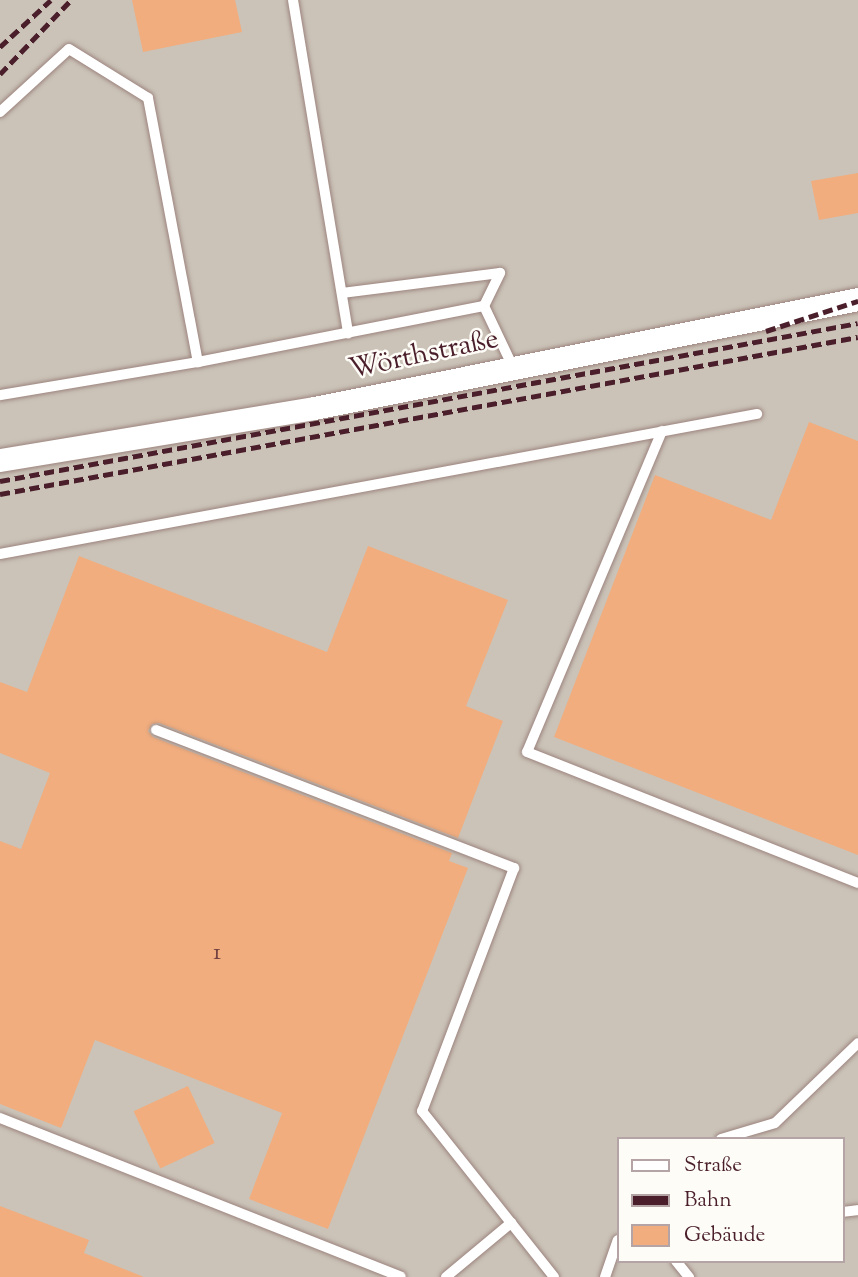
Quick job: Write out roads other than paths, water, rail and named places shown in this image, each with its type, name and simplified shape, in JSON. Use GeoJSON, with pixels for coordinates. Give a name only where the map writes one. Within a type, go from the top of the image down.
{"type":"FeatureCollection","features":[{"type":"Feature","properties":{"kind":"street","name":"Wörthstraße"},"geometry":{"type":"LineString","coordinates":[[0,460],[314,408],[858,299]]}},
{"type":"Feature","properties":{"kind":"lane"},"geometry":{"type":"LineString","coordinates":[[293,0],[348,334]]}},
{"type":"Feature","properties":{"kind":"lane"},"geometry":{"type":"LineString","coordinates":[[0,112],[69,49],[148,98],[198,362]]}},
{"type":"Feature","properties":{"kind":"lane"},"geometry":{"type":"LineString","coordinates":[[342,293],[500,273],[484,306]]}},
{"type":"Feature","properties":{"kind":"lane"},"geometry":{"type":"LineString","coordinates":[[0,395],[198,362],[484,306]]}},
{"type":"Feature","properties":{"kind":"lane"},"geometry":{"type":"LineString","coordinates":[[484,306],[513,367]]}},
{"type":"Feature","properties":{"kind":"lane"},"geometry":{"type":"LineString","coordinates":[[0,554],[757,414]]}},
{"type":"Feature","properties":{"kind":"lane"},"geometry":{"type":"LineString","coordinates":[[662,432],[527,752],[858,883]]}},
{"type":"Feature","properties":{"kind":"lane"},"geometry":{"type":"LineString","coordinates":[[156,730],[514,868],[422,1111],[554,1277]]}},
{"type":"Feature","properties":{"kind":"lane"},"geometry":{"type":"LineString","coordinates":[[728,1137],[775,1124],[858,1043]]}},
{"type":"Feature","properties":{"kind":"lane"},"geometry":{"type":"LineString","coordinates":[[0,1118],[401,1277]]}},
{"type":"Feature","properties":{"kind":"lane"},"geometry":{"type":"LineString","coordinates":[[446,1277],[511,1223]]}},
{"type":"Feature","properties":{"kind":"lane"},"geometry":{"type":"LineString","coordinates":[[605,1277],[616,1246]]}},
{"type":"Feature","properties":{"kind":"lane"},"geometry":{"type":"LineString","coordinates":[[678,1263],[689,1277]]}},
{"type":"Feature","properties":{"kind":"railway"},"geometry":{"type":"LineString","coordinates":[[0,47],[51,0]]}},
{"type":"Feature","properties":{"kind":"railway"},"geometry":{"type":"LineString","coordinates":[[0,74],[71,0]]}},
{"type":"Feature","properties":{"kind":"railway"},"geometry":{"type":"LineString","coordinates":[[766,331],[858,301]]}},
{"type":"Feature","properties":{"kind":"railway"},"geometry":{"type":"LineString","coordinates":[[0,481],[858,323]]}},
{"type":"Feature","properties":{"kind":"railway"},"geometry":{"type":"LineString","coordinates":[[0,494],[858,337]]}}]}
